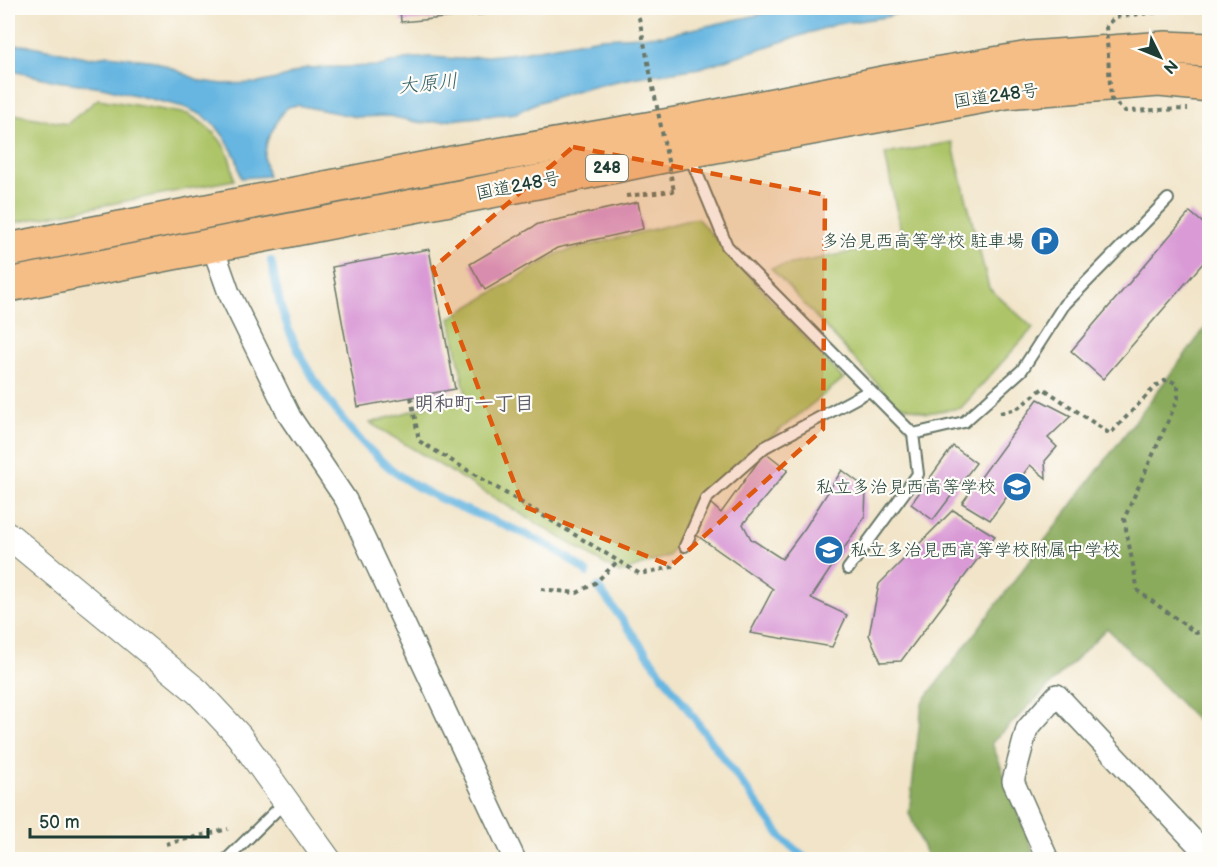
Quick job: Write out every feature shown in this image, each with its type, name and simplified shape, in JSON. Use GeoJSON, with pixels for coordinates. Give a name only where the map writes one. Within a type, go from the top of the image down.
{"type":"FeatureCollection","features":[{"type":"Feature","properties":{"kind":"highway","name":"国道248号"},"geometry":{"type":"LineString","coordinates":[[8,250],[463,161],[1029,58],[1166,48],[1209,50]]}},
{"type":"Feature","properties":{"kind":"highway","name":"国道248号"},"geometry":{"type":"LineString","coordinates":[[8,285],[688,151],[1006,92],[1158,80],[1209,85]]}},
{"type":"Feature","properties":{"kind":"street"},"geometry":{"type":"LineString","coordinates":[[212,245],[229,293],[290,417],[346,500],[515,860]]}},
{"type":"Feature","properties":{"kind":"street"},"geometry":{"type":"LineString","coordinates":[[8,535],[198,692],[239,736],[328,860]]}},
{"type":"Feature","properties":{"kind":"street"},"geometry":{"type":"LineString","coordinates":[[1048,860],[1013,781],[1027,729],[1057,695],[1209,858]]}},
{"type":"Feature","properties":{"kind":"lane"},"geometry":{"type":"LineString","coordinates":[[688,151],[727,246],[913,434],[918,474],[848,569]]}},
{"type":"Feature","properties":{"kind":"lane"},"geometry":{"type":"LineString","coordinates":[[913,434],[964,422],[1022,370],[1064,305],[1168,199]]}},
{"type":"Feature","properties":{"kind":"lane"},"geometry":{"type":"LineString","coordinates":[[685,546],[706,500],[765,447],[869,391]]}},
{"type":"Feature","properties":{"kind":"lane"},"geometry":{"type":"LineString","coordinates":[[226,860],[286,801]]}},
{"type":"Feature","properties":{"kind":"path"},"geometry":{"type":"LineString","coordinates":[[626,196],[674,190],[637,8]]}},
{"type":"Feature","properties":{"kind":"path"},"geometry":{"type":"LineString","coordinates":[[1183,9],[1116,17],[1106,26],[1111,99],[1125,111],[1188,109]]}},
{"type":"Feature","properties":{"kind":"path"},"geometry":{"type":"LineString","coordinates":[[964,422],[1017,409],[1043,388],[1110,434],[1156,386],[1168,379],[1178,385],[1178,399],[1124,519],[1138,591],[1196,633],[1209,628]]}},
{"type":"Feature","properties":{"kind":"path"},"geometry":{"type":"LineString","coordinates":[[411,398],[419,441],[640,574],[672,567],[685,546]]}},
{"type":"Feature","properties":{"kind":"path"},"geometry":{"type":"LineString","coordinates":[[541,590],[577,592],[595,583],[619,560]]}},
{"type":"Feature","properties":{"kind":"path"},"geometry":{"type":"LineString","coordinates":[[166,844],[228,829]]}},
{"type":"Feature","properties":{"kind":"highlighted area"},"geometry":{"type":"Polygon","coordinates":[[[573,147],[825,195],[823,429],[671,566],[523,506],[433,268],[573,147]]]}},
{"type":"Feature","properties":{"kind":"green space"},"geometry":{"type":"Polygon","coordinates":[[[98,99],[188,114],[207,126],[226,149],[234,180],[8,224],[8,113],[67,124],[98,99]]]}},
{"type":"Feature","properties":{"kind":"green space"},"geometry":{"type":"Polygon","coordinates":[[[952,142],[989,288],[1033,328],[961,408],[926,413],[895,403],[771,268],[903,242],[885,154],[952,142]]]}},
{"type":"Feature","properties":{"kind":"green space"},"geometry":{"type":"Polygon","coordinates":[[[697,218],[843,379],[707,489],[669,556],[619,573],[370,423],[466,395],[450,318],[559,253],[697,218]]]}},
{"type":"Feature","properties":{"kind":"green space"},"geometry":{"type":"Polygon","coordinates":[[[1209,323],[1209,733],[1107,628],[992,743],[1036,859],[928,859],[909,813],[922,703],[1209,323]]]}},
{"type":"Feature","properties":{"kind":"water","name":"大原川"},"geometry":{"type":"Polygon","coordinates":[[[790,8],[914,8],[886,17],[837,24],[700,68],[588,87],[536,103],[516,113],[422,123],[389,116],[357,117],[297,105],[288,107],[281,114],[267,141],[264,159],[268,176],[241,178],[236,157],[216,126],[202,115],[184,107],[102,87],[56,81],[8,70],[8,44],[32,46],[90,58],[108,55],[155,61],[201,81],[223,84],[259,83],[284,77],[306,68],[380,66],[405,59],[430,57],[460,59],[517,53],[600,38],[665,35],[790,8]]]}},
{"type":"Feature","properties":{"kind":"building"},"geometry":{"type":"Polygon","coordinates":[[[400,8],[497,8],[498,13],[401,22],[400,8]]]}},
{"type":"Feature","properties":{"kind":"building"},"geometry":{"type":"Polygon","coordinates":[[[638,202],[643,229],[557,248],[485,290],[470,264],[538,224],[638,202]]]}},
{"type":"Feature","properties":{"kind":"building"},"geometry":{"type":"Polygon","coordinates":[[[1190,212],[1210,229],[1210,255],[1103,379],[1071,351],[1190,212]]]}},
{"type":"Feature","properties":{"kind":"building"},"geometry":{"type":"Polygon","coordinates":[[[429,249],[455,389],[358,407],[332,267],[429,249]]]}},
{"type":"Feature","properties":{"kind":"building"},"geometry":{"type":"Polygon","coordinates":[[[1038,399],[1071,416],[1048,438],[1057,447],[1045,461],[1046,478],[1030,465],[990,520],[962,503],[1038,399]]]}},
{"type":"Feature","properties":{"kind":"building"},"geometry":{"type":"Polygon","coordinates":[[[953,446],[976,463],[933,520],[911,504],[953,446]]]}},
{"type":"Feature","properties":{"kind":"building"},"geometry":{"type":"Polygon","coordinates":[[[765,452],[788,470],[743,524],[751,539],[782,559],[842,470],[866,488],[865,517],[811,598],[847,615],[832,647],[750,633],[773,589],[695,534],[710,503],[721,513],[765,452]]]}},
{"type":"Feature","properties":{"kind":"building"},"geometry":{"type":"Polygon","coordinates":[[[953,510],[995,536],[901,661],[881,662],[869,635],[879,584],[953,510]]]}},
{"type":"Feature","properties":{"kind":"waterway"},"geometry":{"type":"LineString","coordinates":[[271,261],[283,314],[305,363],[320,389],[338,413],[378,457],[399,475],[421,489],[528,535],[568,558],[587,573]]}},
{"type":"Feature","properties":{"kind":"waterway"},"geometry":{"type":"LineString","coordinates":[[598,587],[783,839],[807,860]]}},
{"type":"Feature","properties":{"kind":"place","name":"多治見西高等学校 駐車場"},"geometry":{"type":"Point","coordinates":[1045,241]}},
{"type":"Feature","properties":{"kind":"place","name":"私立多治見西高等学校"},"geometry":{"type":"Point","coordinates":[1017,487]}},
{"type":"Feature","properties":{"kind":"place","name":"私立多治見西高等学校附属中学校"},"geometry":{"type":"Point","coordinates":[829,550]}},
{"type":"Feature","properties":{"kind":"district","name":"明和町一丁目"},"geometry":{"type":"Point","coordinates":[474,404]}}]}
